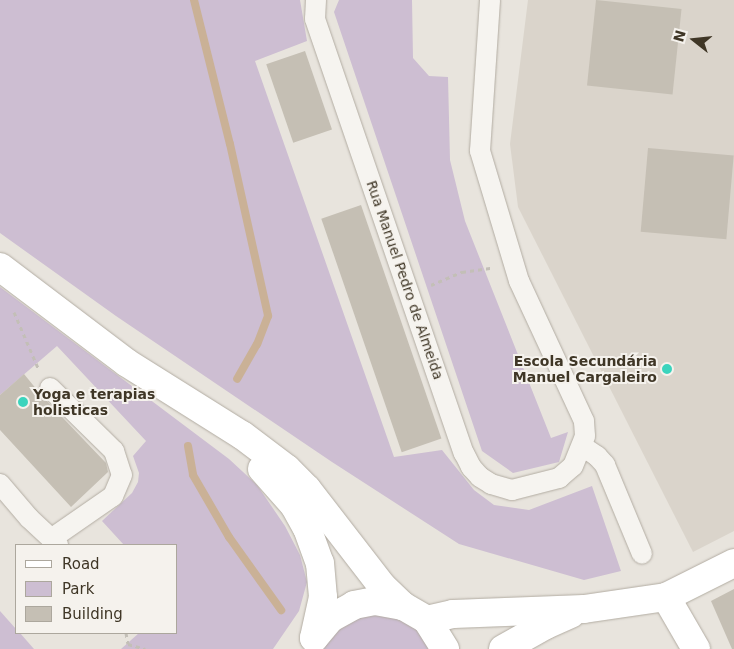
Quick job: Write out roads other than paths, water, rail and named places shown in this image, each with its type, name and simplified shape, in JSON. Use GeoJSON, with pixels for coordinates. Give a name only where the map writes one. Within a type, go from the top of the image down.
{"type":"FeatureCollection","features":[{"type":"Feature","properties":{"kind":"main road"},"geometry":{"type":"LineString","coordinates":[[0,267],[127,363],[242,435],[287,469],[307,490],[382,586],[403,606],[427,620],[444,649]]}},
{"type":"Feature","properties":{"kind":"main road"},"geometry":{"type":"LineString","coordinates":[[176,395],[253,460],[279,486],[307,528],[320,563],[323,597],[311,644]]}},
{"type":"Feature","properties":{"kind":"main road"},"geometry":{"type":"LineString","coordinates":[[427,620],[453,614],[584,609],[666,597],[734,563]]}},
{"type":"Feature","properties":{"kind":"main road"},"geometry":{"type":"LineString","coordinates":[[666,597],[696,649]]}},
{"type":"Feature","properties":{"kind":"main road"},"geometry":{"type":"LineString","coordinates":[[311,644],[331,618],[354,604],[375,601],[403,606]]}},
{"type":"Feature","properties":{"kind":"main road"},"geometry":{"type":"LineString","coordinates":[[503,649],[546,625],[584,609]]}},
{"type":"Feature","properties":{"kind":"street","name":"Rua Manuel Pedro de Almeida"},"geometry":{"type":"LineString","coordinates":[[316,0],[315,19],[409,293],[471,466],[491,484],[504,489],[524,488],[559,478],[572,466],[582,446]]}},
{"type":"Feature","properties":{"kind":"street"},"geometry":{"type":"LineString","coordinates":[[490,0],[480,152],[519,281],[584,421],[585,436],[582,446],[605,464],[642,554]]}},
{"type":"Feature","properties":{"kind":"street"},"geometry":{"type":"LineString","coordinates":[[0,484],[55,542],[112,496],[122,475],[114,451],[50,388]]}},
{"type":"Feature","properties":{"kind":"waterway"},"geometry":{"type":"LineString","coordinates":[[194,0],[230,144],[268,316],[257,344],[237,379]]}},
{"type":"Feature","properties":{"kind":"waterway"},"geometry":{"type":"LineString","coordinates":[[188,446],[193,475],[229,537],[281,610]]}},
{"type":"Feature","properties":{"kind":"place","name":"Escola Secundária Manuel Cargaleiro"},"geometry":{"type":"Point","coordinates":[667,369]}},
{"type":"Feature","properties":{"kind":"place","name":"Yoga e terapias holisticas"},"geometry":{"type":"Point","coordinates":[23,402]}}]}
